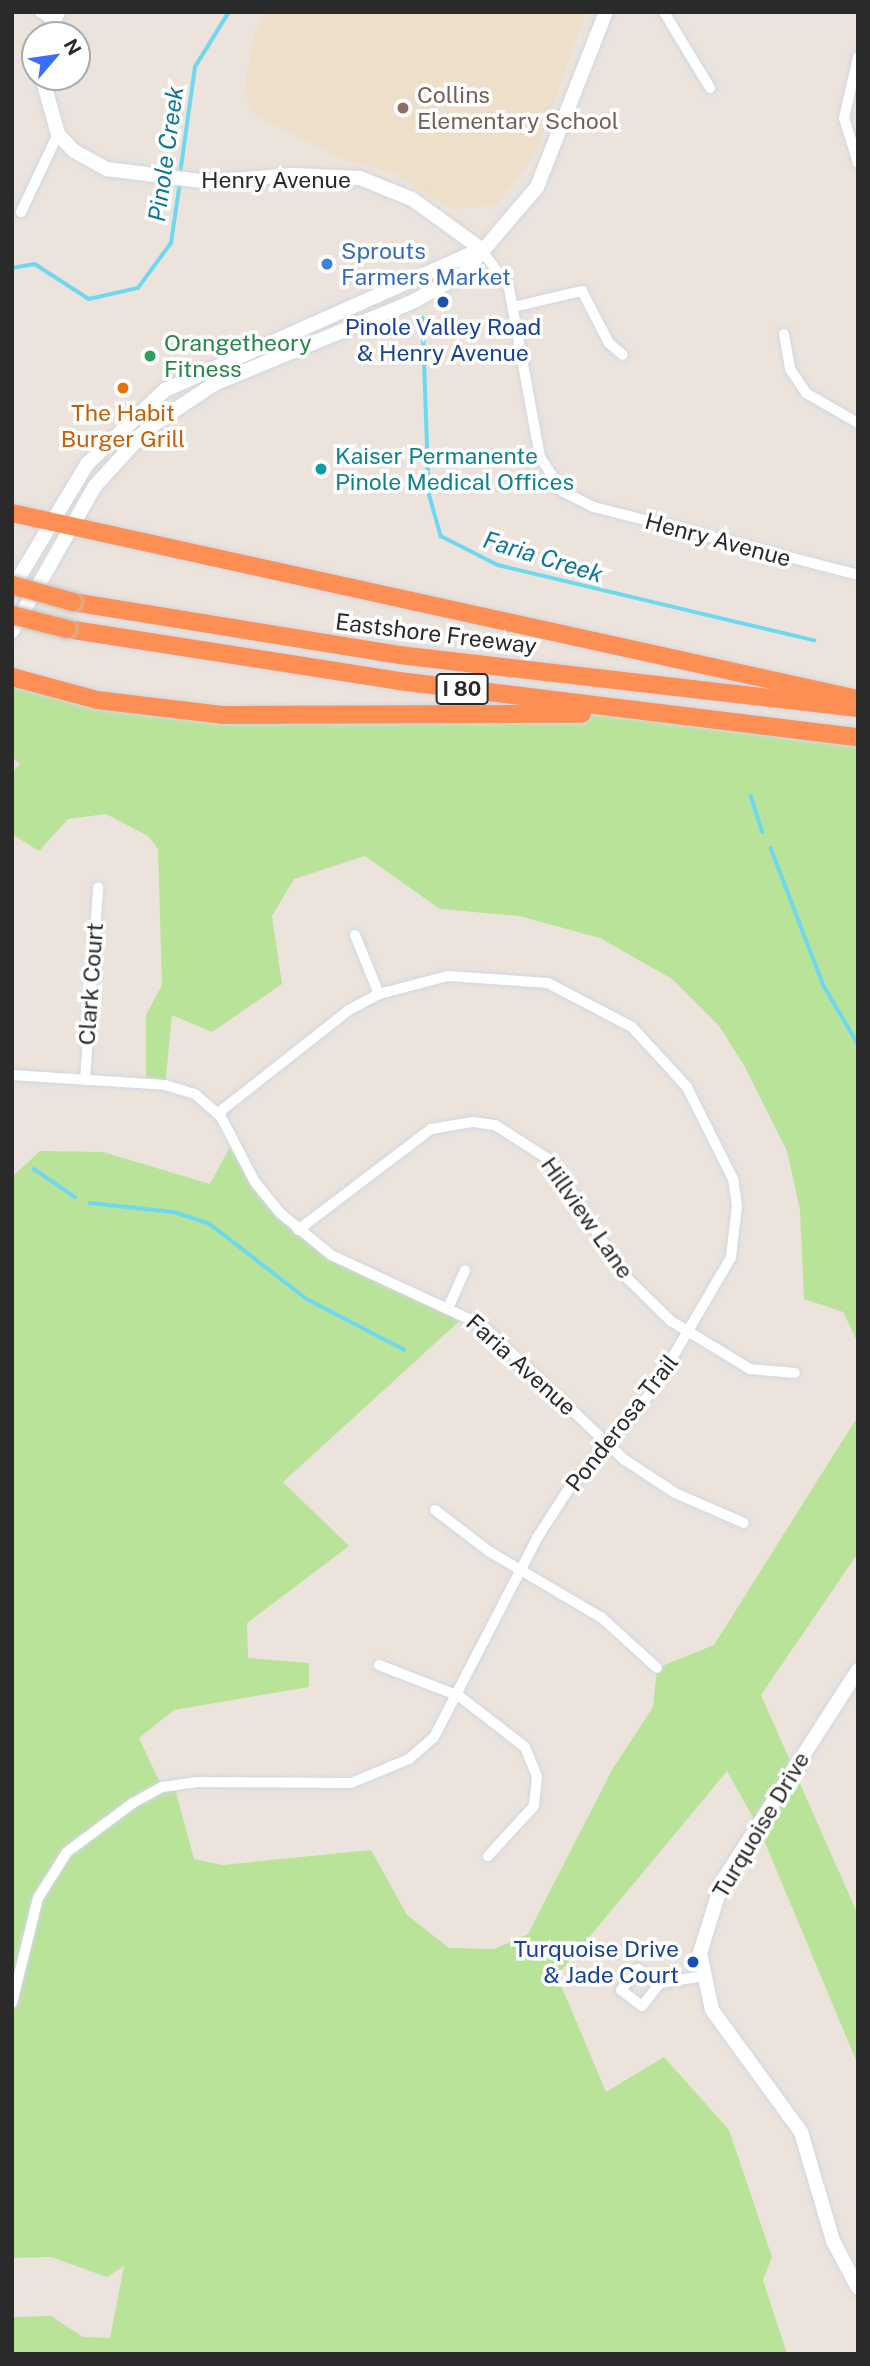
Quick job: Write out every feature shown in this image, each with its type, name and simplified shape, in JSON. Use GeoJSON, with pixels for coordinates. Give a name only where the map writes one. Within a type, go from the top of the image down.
{"type":"FeatureCollection","features":[{"type":"Feature","properties":{"kind":"highway"},"geometry":{"type":"LineString","coordinates":[[12,513],[858,699]]}},
{"type":"Feature","properties":{"kind":"highway","name":"Eastshore Freeway"},"geometry":{"type":"LineString","coordinates":[[12,587],[73,602],[398,655],[858,708]]}},
{"type":"Feature","properties":{"kind":"highway","name":"I 80"},"geometry":{"type":"LineString","coordinates":[[12,615],[67,629],[220,656],[858,737]]}},
{"type":"Feature","properties":{"kind":"highway"},"geometry":{"type":"LineString","coordinates":[[12,677],[97,700],[222,715],[487,710],[700,717]]}},
{"type":"Feature","properties":{"kind":"main road"},"geometry":{"type":"LineString","coordinates":[[12,631],[73,525],[119,457],[191,396],[414,302],[463,274],[481,249],[537,187],[606,12]]}},
{"type":"Feature","properties":{"kind":"main road"},"geometry":{"type":"LineString","coordinates":[[46,91],[58,134]]}},
{"type":"Feature","properties":{"kind":"main road","name":"Henry Avenue"},"geometry":{"type":"LineString","coordinates":[[58,134],[74,151],[107,169],[209,183],[292,175],[360,178],[412,199],[481,249]]}},
{"type":"Feature","properties":{"kind":"main road"},"geometry":{"type":"LineString","coordinates":[[12,587],[51,521],[95,455],[165,390],[481,249]]}},
{"type":"Feature","properties":{"kind":"main road","name":"Turquoise Drive"},"geometry":{"type":"LineString","coordinates":[[858,1670],[722,1882],[708,1913],[703,1976],[728,2039],[773,2087],[801,2132],[833,2241],[858,2288]]}},
{"type":"Feature","properties":{"kind":"street"},"geometry":{"type":"LineString","coordinates":[[664,12],[710,88]]}},
{"type":"Feature","properties":{"kind":"street"},"geometry":{"type":"LineString","coordinates":[[858,57],[844,118],[858,163]]}},
{"type":"Feature","properties":{"kind":"street"},"geometry":{"type":"LineString","coordinates":[[21,212],[58,134]]}},
{"type":"Feature","properties":{"kind":"street","name":"Henry Avenue"},"geometry":{"type":"LineString","coordinates":[[481,249],[506,282],[513,307],[540,457],[562,491],[594,507],[858,575]]}},
{"type":"Feature","properties":{"kind":"street"},"geometry":{"type":"LineString","coordinates":[[513,307],[582,291],[609,343],[623,355]]}},
{"type":"Feature","properties":{"kind":"street"},"geometry":{"type":"LineString","coordinates":[[784,334],[790,369],[806,393],[858,423]]}},
{"type":"Feature","properties":{"kind":"street","name":"Clark Court"},"geometry":{"type":"LineString","coordinates":[[85,1080],[98,887]]}},
{"type":"Feature","properties":{"kind":"street"},"geometry":{"type":"LineString","coordinates":[[355,935],[379,995]]}},
{"type":"Feature","properties":{"kind":"street","name":"Ponderosa Trail"},"geometry":{"type":"LineString","coordinates":[[12,2003],[38,1898],[67,1852],[102,1823],[162,1787],[195,1782],[317,1786],[380,1774],[433,1737],[460,1696],[521,1569],[558,1504],[607,1445],[690,1334],[731,1257],[737,1206],[723,1154],[687,1087],[656,1048],[604,1008],[521,977],[447,975],[379,995],[349,1010],[218,1113]]}},
{"type":"Feature","properties":{"kind":"street","name":"Faria Avenue"},"geometry":{"type":"LineString","coordinates":[[12,1075],[175,1086],[218,1113],[255,1182],[298,1230],[358,1272],[449,1306],[493,1334],[607,1445],[675,1493],[744,1523]]}},
{"type":"Feature","properties":{"kind":"street","name":"Hillview Lane"},"geometry":{"type":"LineString","coordinates":[[298,1230],[431,1129],[473,1122],[495,1125],[550,1160],[626,1277],[690,1334],[750,1369],[795,1373]]}},
{"type":"Feature","properties":{"kind":"street"},"geometry":{"type":"LineString","coordinates":[[449,1306],[465,1270]]}},
{"type":"Feature","properties":{"kind":"street"},"geometry":{"type":"LineString","coordinates":[[435,1510],[521,1569],[601,1618],[657,1668]]}},
{"type":"Feature","properties":{"kind":"street"},"geometry":{"type":"LineString","coordinates":[[379,1665],[460,1696],[512,1733],[537,1777],[529,1816],[488,1856]]}},
{"type":"Feature","properties":{"kind":"street"},"geometry":{"type":"LineString","coordinates":[[660,1983],[703,1976]]}},
{"type":"Feature","properties":{"kind":"shaded area","name":"Collins Elementary School"},"geometry":{"type":"Polygon","coordinates":[[[267,12],[586,12],[536,154],[496,206],[450,209],[393,173],[339,158],[254,114],[244,91],[255,31],[267,12]]]}},
{"type":"Feature","properties":{"kind":"green space"},"geometry":{"type":"Polygon","coordinates":[[[12,677],[171,711],[700,717],[858,737],[858,1343],[843,1312],[804,1299],[800,1210],[787,1151],[745,1067],[719,1026],[672,979],[600,938],[519,916],[440,909],[365,856],[294,879],[272,916],[282,984],[212,1032],[172,1015],[165,1085],[146,1084],[146,1015],[162,985],[158,849],[148,836],[106,814],[68,819],[39,851],[12,834],[12,772],[20,764],[12,758],[12,677]]]}},
{"type":"Feature","properties":{"kind":"green space"},"geometry":{"type":"Polygon","coordinates":[[[233,1141],[280,1213],[330,1255],[466,1315],[283,1482],[349,1546],[247,1623],[248,1658],[309,1663],[309,1687],[174,1710],[139,1738],[162,1787],[174,1785],[194,1859],[223,1865],[371,1850],[407,1915],[449,1948],[494,1949],[528,1934],[612,1770],[653,1707],[657,1668],[714,1645],[858,1416],[858,1553],[761,1695],[858,1915],[858,2065],[758,1826],[727,1771],[557,1976],[606,2092],[664,2057],[729,2130],[772,2257],[763,2280],[787,2354],[12,2354],[12,2317],[51,2316],[83,2337],[110,2338],[124,2266],[107,2277],[51,2257],[12,2258],[14,1175],[40,1151],[103,1152],[210,1184],[233,1141]]]}},
{"type":"Feature","properties":{"kind":"waterway","name":"Pinole Creek"},"geometry":{"type":"LineString","coordinates":[[180,174],[195,67],[229,12]]}},
{"type":"Feature","properties":{"kind":"waterway","name":"Pinole Creek"},"geometry":{"type":"LineString","coordinates":[[12,268],[35,264],[89,299],[138,288],[171,243],[180,182]]}},
{"type":"Feature","properties":{"kind":"waterway","name":"Faria Creek"},"geometry":{"type":"LineString","coordinates":[[423,318],[429,493],[441,536],[498,565],[814,640]]}},
{"type":"Feature","properties":{"kind":"waterway","name":"Faria Creek"},"geometry":{"type":"LineString","coordinates":[[751,796],[763,832]]}},
{"type":"Feature","properties":{"kind":"waterway","name":"Faria Creek"},"geometry":{"type":"LineString","coordinates":[[771,848],[824,986],[858,1044]]}},
{"type":"Feature","properties":{"kind":"waterway"},"geometry":{"type":"LineString","coordinates":[[34,1169],[75,1197]]}},
{"type":"Feature","properties":{"kind":"waterway"},"geometry":{"type":"LineString","coordinates":[[90,1203],[174,1212],[210,1224],[307,1299],[405,1350]]}},
{"type":"Feature","properties":{"kind":"place","name":"Collins Elementary School"},"geometry":{"type":"Point","coordinates":[403,108]}},
{"type":"Feature","properties":{"kind":"place","name":"Sprouts Farmers Market"},"geometry":{"type":"Point","coordinates":[327,264]}},
{"type":"Feature","properties":{"kind":"place","name":"Pinole Valley Road & Henry Avenue"},"geometry":{"type":"Point","coordinates":[443,302]}},
{"type":"Feature","properties":{"kind":"place","name":"Orangetheory Fitness"},"geometry":{"type":"Point","coordinates":[150,356]}},
{"type":"Feature","properties":{"kind":"place","name":"The Habit Burger Grill"},"geometry":{"type":"Point","coordinates":[123,388]}},
{"type":"Feature","properties":{"kind":"place","name":"Kaiser Permanente Pinole Medical Offices"},"geometry":{"type":"Point","coordinates":[321,469]}},
{"type":"Feature","properties":{"kind":"place","name":"Turquoise Drive & Jade Court"},"geometry":{"type":"Point","coordinates":[693,1962]}}]}
